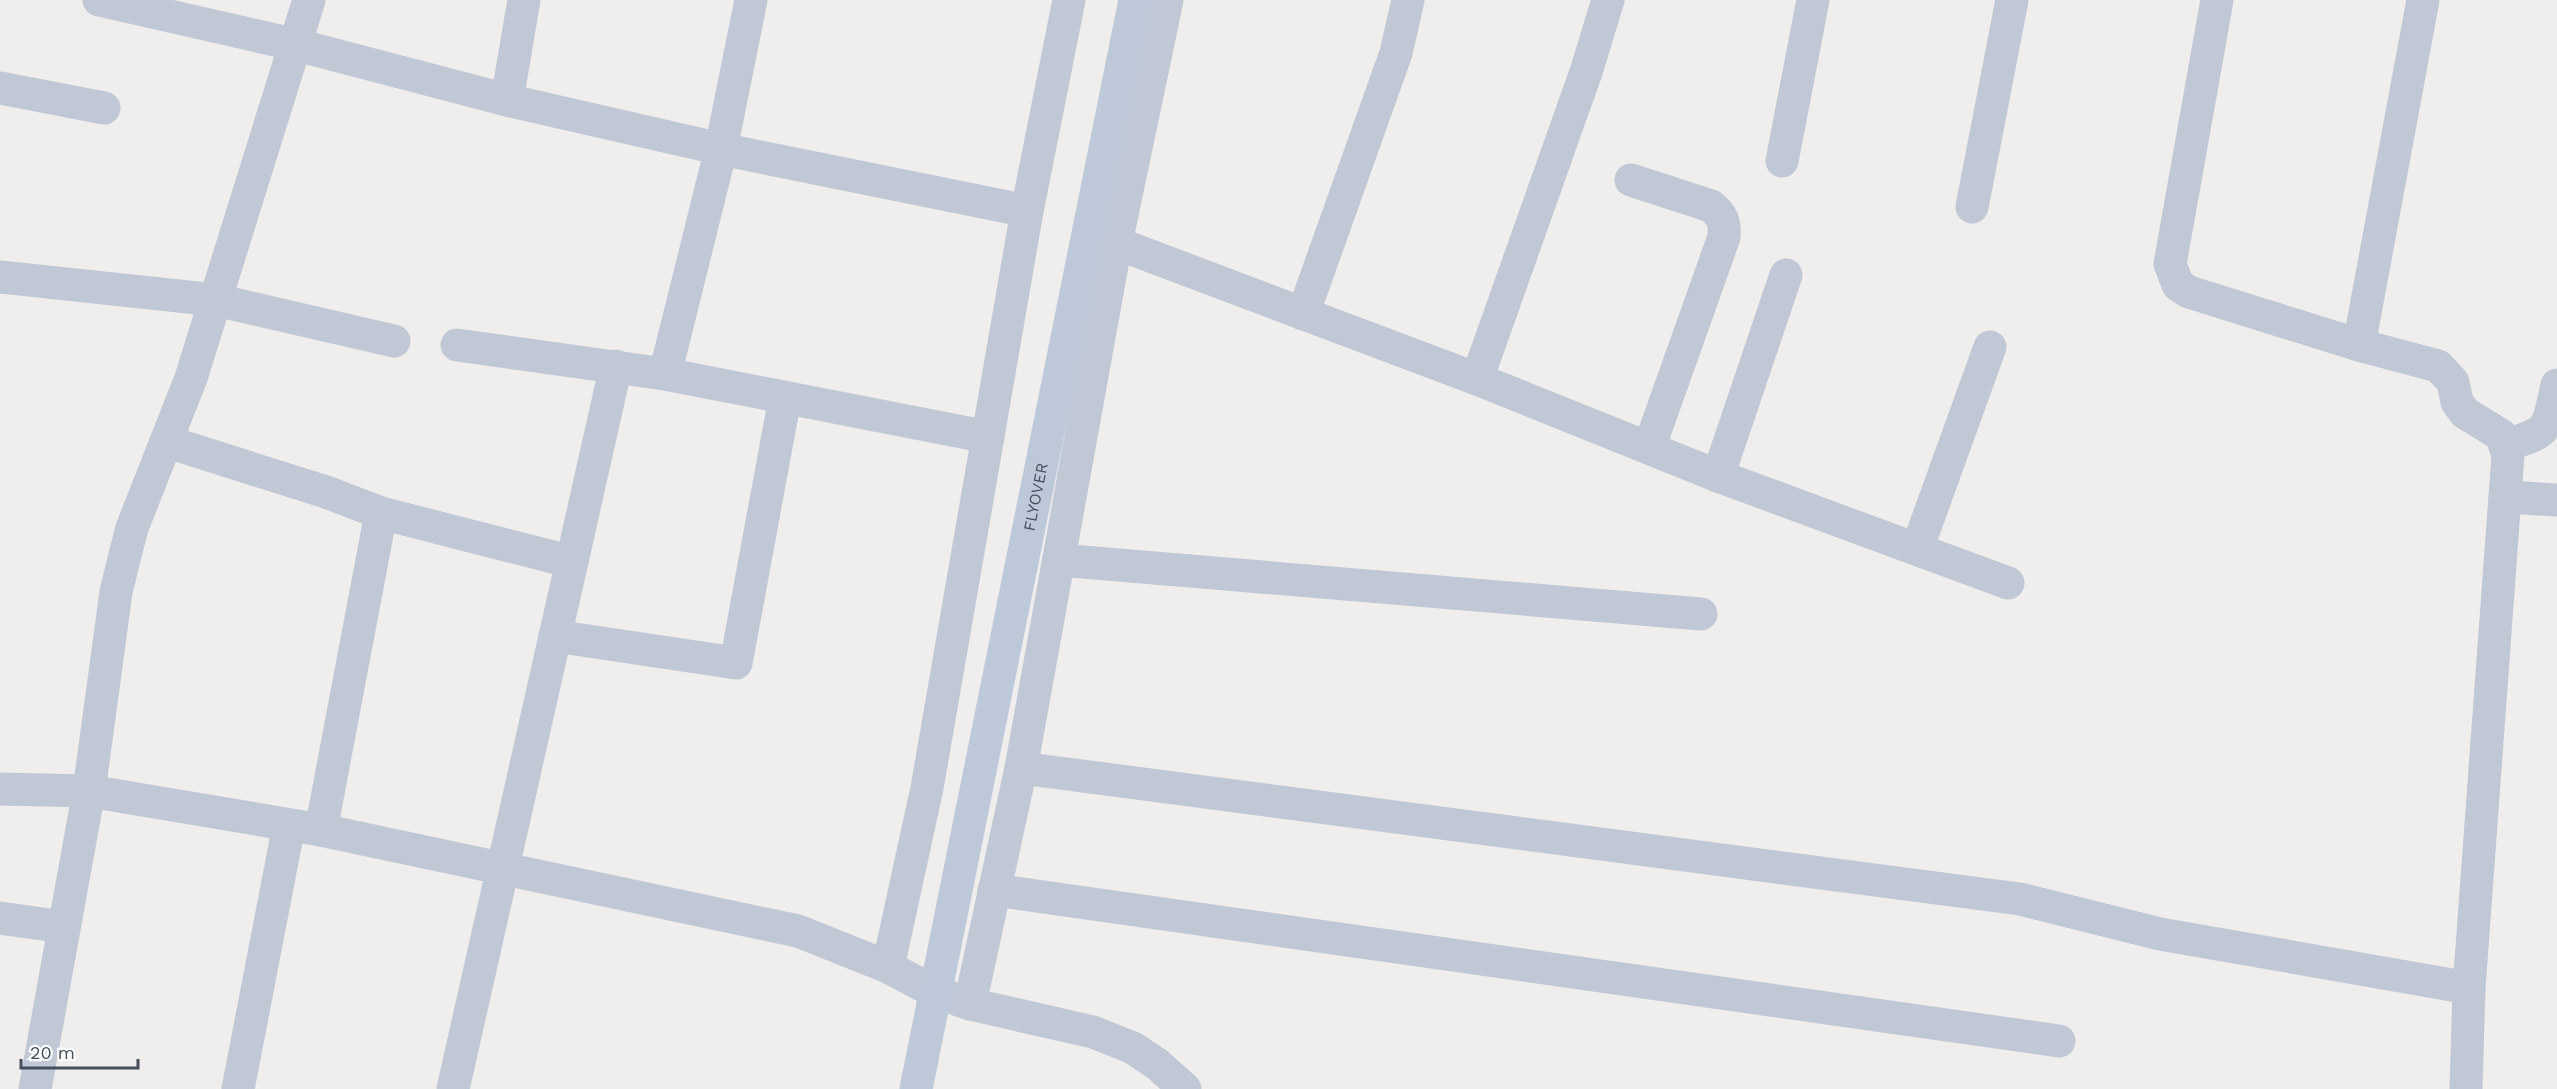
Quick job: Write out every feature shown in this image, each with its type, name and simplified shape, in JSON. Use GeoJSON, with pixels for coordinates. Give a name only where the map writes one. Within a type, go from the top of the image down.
{"type":"FeatureCollection","features":[{"type":"Feature","properties":{"kind":"main road","name":"FLYOVER"},"geometry":{"type":"LineString","coordinates":[[916,1089],[1135,0]]}},
{"type":"Feature","properties":{"kind":"street"},"geometry":{"type":"LineString","coordinates":[[99,0],[297,45],[507,100],[721,149],[1027,211]]}},
{"type":"Feature","properties":{"kind":"street"},"geometry":{"type":"LineString","coordinates":[[35,1089],[89,791],[118,583],[132,528],[168,442],[216,300],[297,45],[309,0]]}},
{"type":"Feature","properties":{"kind":"street"},"geometry":{"type":"LineString","coordinates":[[507,100],[524,0]]}},
{"type":"Feature","properties":{"kind":"street"},"geometry":{"type":"LineString","coordinates":[[665,374],[721,149],[751,0]]}},
{"type":"Feature","properties":{"kind":"street"},"geometry":{"type":"LineString","coordinates":[[888,967],[927,788],[1027,211],[1069,0]]}},
{"type":"Feature","properties":{"kind":"street"},"geometry":{"type":"LineString","coordinates":[[970,1004],[1021,768],[1116,243],[1167,0]]}},
{"type":"Feature","properties":{"kind":"street"},"geometry":{"type":"LineString","coordinates":[[1303,314],[1396,53],[1408,0]]}},
{"type":"Feature","properties":{"kind":"street"},"geometry":{"type":"LineString","coordinates":[[1477,380],[1586,72],[1608,0]]}},
{"type":"Feature","properties":{"kind":"street"},"geometry":{"type":"LineString","coordinates":[[1782,161],[1813,0]]}},
{"type":"Feature","properties":{"kind":"street"},"geometry":{"type":"LineString","coordinates":[[1972,207],[2012,0]]}},
{"type":"Feature","properties":{"kind":"street"},"geometry":{"type":"LineString","coordinates":[[2217,0],[2170,264],[2178,285],[2189,292],[2359,345],[2438,366],[2453,382],[2457,402],[2465,413],[2501,435],[2506,445],[2508,455],[2506,497],[2469,988],[2466,1089]]}},
{"type":"Feature","properties":{"kind":"street"},"geometry":{"type":"LineString","coordinates":[[2359,345],[2423,0]]}},
{"type":"Feature","properties":{"kind":"street"},"geometry":{"type":"LineString","coordinates":[[0,88],[104,108]]}},
{"type":"Feature","properties":{"kind":"street"},"geometry":{"type":"LineString","coordinates":[[1631,180],[1711,206],[1720,214],[1725,223],[1724,237],[1649,448]]}},
{"type":"Feature","properties":{"kind":"street"},"geometry":{"type":"LineString","coordinates":[[1116,243],[1477,380],[1718,476],[2008,583]]}},
{"type":"Feature","properties":{"kind":"street"},"geometry":{"type":"LineString","coordinates":[[1718,476],[1786,275]]}},
{"type":"Feature","properties":{"kind":"street"},"geometry":{"type":"LineString","coordinates":[[0,277],[216,300],[394,341]]}},
{"type":"Feature","properties":{"kind":"street"},"geometry":{"type":"LineString","coordinates":[[457,345],[665,374],[988,437]]}},
{"type":"Feature","properties":{"kind":"street"},"geometry":{"type":"LineString","coordinates":[[1917,549],[1990,347]]}},
{"type":"Feature","properties":{"kind":"street"},"geometry":{"type":"LineString","coordinates":[[453,1089],[616,366]]}},
{"type":"Feature","properties":{"kind":"street"},"geometry":{"type":"LineString","coordinates":[[2506,445],[2536,436],[2543,430],[2549,422],[2557,385]]}},
{"type":"Feature","properties":{"kind":"street"},"geometry":{"type":"LineString","coordinates":[[555,636],[736,663],[785,398]]}},
{"type":"Feature","properties":{"kind":"street"},"geometry":{"type":"LineString","coordinates":[[168,442],[326,492],[381,513],[572,562]]}},
{"type":"Feature","properties":{"kind":"street"},"geometry":{"type":"LineString","coordinates":[[2506,497],[2557,500]]}},
{"type":"Feature","properties":{"kind":"street"},"geometry":{"type":"LineString","coordinates":[[238,1089],[305,827],[381,513]]}},
{"type":"Feature","properties":{"kind":"street"},"geometry":{"type":"LineString","coordinates":[[1059,560],[1701,614]]}},
{"type":"Feature","properties":{"kind":"street"},"geometry":{"type":"LineString","coordinates":[[1021,768],[2020,899],[2160,934],[2469,988]]}},
{"type":"Feature","properties":{"kind":"street"},"geometry":{"type":"LineString","coordinates":[[0,789],[89,791],[305,827],[502,866],[798,931],[888,967],[935,992],[970,1004],[1093,1032],[1133,1048],[1157,1064],[1185,1089]]}},
{"type":"Feature","properties":{"kind":"street"},"geometry":{"type":"LineString","coordinates":[[994,890],[2059,1041]]}},
{"type":"Feature","properties":{"kind":"street"},"geometry":{"type":"LineString","coordinates":[[0,918],[64,927]]}}]}
